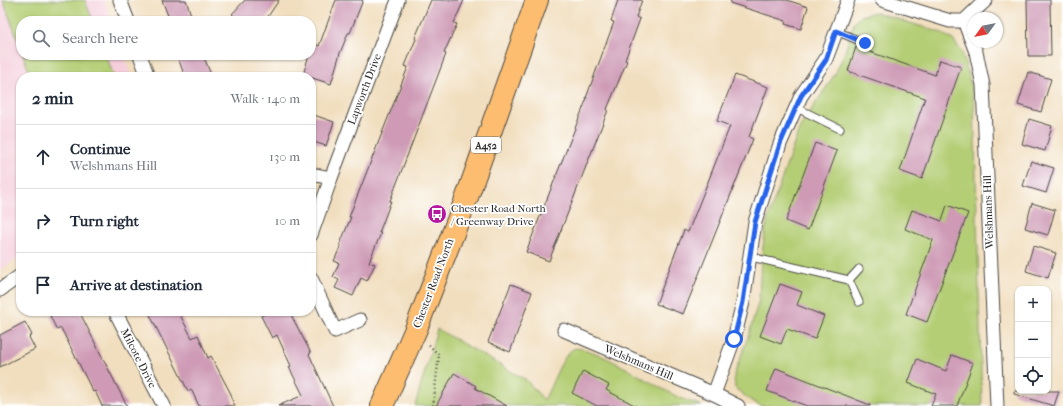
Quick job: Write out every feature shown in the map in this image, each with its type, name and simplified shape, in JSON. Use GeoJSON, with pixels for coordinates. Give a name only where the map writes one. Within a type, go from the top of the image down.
{"type":"FeatureCollection","features":[{"type":"Feature","properties":{"kind":"highway","name":"Chester Road North"},"geometry":{"type":"LineString","coordinates":[[382,406],[416,329],[467,197],[537,0]]}},
{"type":"Feature","properties":{"kind":"street"},"geometry":{"type":"LineString","coordinates":[[120,0],[126,16]]}},
{"type":"Feature","properties":{"kind":"street","name":"Lapworth Drive"},"geometry":{"type":"LineString","coordinates":[[316,221],[398,0]]}},
{"type":"Feature","properties":{"kind":"street"},"geometry":{"type":"LineString","coordinates":[[714,394],[734,339],[743,302],[751,257],[755,222],[780,144],[801,96],[826,60],[848,0]]}},
{"type":"Feature","properties":{"kind":"street"},"geometry":{"type":"LineString","coordinates":[[882,0],[950,21],[964,21],[986,0]]}},
{"type":"Feature","properties":{"kind":"street","name":"Welshmans Hill"},"geometry":{"type":"LineString","coordinates":[[964,21],[976,52],[983,85],[997,406]]}},
{"type":"Feature","properties":{"kind":"street"},"geometry":{"type":"LineString","coordinates":[[142,60],[146,72]]}},
{"type":"Feature","properties":{"kind":"street"},"geometry":{"type":"LineString","coordinates":[[316,175],[331,178]]}},
{"type":"Feature","properties":{"kind":"street"},"geometry":{"type":"LineString","coordinates":[[0,290],[16,279]]}},
{"type":"Feature","properties":{"kind":"street"},"geometry":{"type":"LineString","coordinates":[[316,289],[335,331],[360,320]]}},
{"type":"Feature","properties":{"kind":"street","name":"Milcote Drive"},"geometry":{"type":"LineString","coordinates":[[118,316],[164,406]]}},
{"type":"Feature","properties":{"kind":"street","name":"Welshmans Hill"},"geometry":{"type":"LineString","coordinates":[[564,330],[714,394],[738,406]]}},
{"type":"Feature","properties":{"kind":"lane"},"geometry":{"type":"LineString","coordinates":[[836,31],[865,43]]}},
{"type":"Feature","properties":{"kind":"lane"},"geometry":{"type":"LineString","coordinates":[[795,107],[840,129]]}},
{"type":"Feature","properties":{"kind":"lane"},"geometry":{"type":"LineString","coordinates":[[751,257],[849,280]]}},
{"type":"Feature","properties":{"kind":"lane"},"geometry":{"type":"LineString","coordinates":[[849,280],[859,269]]}},
{"type":"Feature","properties":{"kind":"lane"},"geometry":{"type":"LineString","coordinates":[[849,280],[859,302]]}},
{"type":"Feature","properties":{"kind":"path"},"geometry":{"type":"LineString","coordinates":[[416,329],[439,356],[433,406]]}},
{"type":"Feature","properties":{"kind":"shaded area"},"geometry":{"type":"Polygon","coordinates":[[[0,0],[104,0],[110,16],[16,16],[16,60],[126,60],[130,72],[16,72],[16,259],[0,270],[0,0]]]}},
{"type":"Feature","properties":{"kind":"green space"},"geometry":{"type":"Polygon","coordinates":[[[3,0],[85,0],[91,16],[16,16],[16,35],[3,0]]]}},
{"type":"Feature","properties":{"kind":"green space"},"geometry":{"type":"Polygon","coordinates":[[[875,12],[939,32],[953,40],[962,52],[969,77],[974,103],[982,406],[761,406],[750,400],[735,388],[734,375],[748,337],[759,300],[761,259],[767,221],[800,127],[835,74],[845,52],[854,23],[860,16],[875,12]]]}},
{"type":"Feature","properties":{"kind":"green space"},"geometry":{"type":"Polygon","coordinates":[[[25,60],[108,60],[112,72],[29,72],[25,60]]]}},
{"type":"Feature","properties":{"kind":"green space"},"geometry":{"type":"Polygon","coordinates":[[[437,329],[526,380],[544,400],[557,372],[569,352],[573,349],[581,349],[593,352],[608,359],[676,396],[702,406],[415,406],[437,329]]]}},
{"type":"Feature","properties":{"kind":"building"},"geometry":{"type":"Polygon","coordinates":[[[162,0],[186,0],[191,16],[168,16],[162,0]]]}},
{"type":"Feature","properties":{"kind":"building"},"geometry":{"type":"Polygon","coordinates":[[[245,0],[279,0],[268,16],[234,16],[232,14],[245,0]]]}},
{"type":"Feature","properties":{"kind":"building"},"geometry":{"type":"Polygon","coordinates":[[[336,0],[363,0],[350,33],[348,33],[340,53],[331,84],[316,79],[316,72],[304,72],[308,60],[316,60],[316,44],[319,46],[336,0]]]}},
{"type":"Feature","properties":{"kind":"building"},"geometry":{"type":"Polygon","coordinates":[[[431,0],[464,0],[454,23],[457,24],[444,53],[446,54],[390,201],[379,233],[381,233],[369,262],[375,264],[367,281],[361,278],[353,296],[335,288],[339,280],[333,277],[339,263],[334,261],[351,217],[349,217],[408,67],[405,66],[431,0]]]}},
{"type":"Feature","properties":{"kind":"building"},"geometry":{"type":"Polygon","coordinates":[[[618,0],[642,0],[636,17],[640,19],[625,60],[627,61],[549,261],[526,252],[587,98],[614,22],[611,21],[618,0]]]}},
{"type":"Feature","properties":{"kind":"building"},"geometry":{"type":"Polygon","coordinates":[[[731,0],[787,0],[808,7],[801,29],[785,24],[786,21],[730,3],[731,0]]]}},
{"type":"Feature","properties":{"kind":"building"},"geometry":{"type":"Polygon","coordinates":[[[1027,0],[1050,0],[1051,56],[1028,56],[1027,0]]]}},
{"type":"Feature","properties":{"kind":"building"},"geometry":{"type":"Polygon","coordinates":[[[856,47],[935,75],[940,60],[961,67],[922,179],[900,171],[925,98],[848,71],[856,47]]]}},
{"type":"Feature","properties":{"kind":"building"},"geometry":{"type":"Polygon","coordinates":[[[179,60],[205,60],[210,72],[183,72],[179,60]]]}},
{"type":"Feature","properties":{"kind":"building"},"geometry":{"type":"Polygon","coordinates":[[[1028,72],[1051,79],[1041,112],[1018,105],[1028,72]]]}},
{"type":"Feature","properties":{"kind":"building"},"geometry":{"type":"Polygon","coordinates":[[[735,75],[768,87],[749,137],[753,139],[683,314],[656,304],[684,230],[688,232],[730,126],[717,121],[735,75]]]}},
{"type":"Feature","properties":{"kind":"building"},"geometry":{"type":"Polygon","coordinates":[[[316,116],[334,122],[326,146],[316,143],[316,116]]]}},
{"type":"Feature","properties":{"kind":"building"},"geometry":{"type":"Polygon","coordinates":[[[1029,119],[1052,126],[1045,151],[1022,144],[1029,119]]]}},
{"type":"Feature","properties":{"kind":"building"},"geometry":{"type":"Polygon","coordinates":[[[815,143],[837,151],[808,230],[786,221],[815,143]]]}},
{"type":"Feature","properties":{"kind":"building"},"geometry":{"type":"Polygon","coordinates":[[[1031,161],[1054,168],[1046,193],[1023,186],[1031,161]]]}},
{"type":"Feature","properties":{"kind":"building"},"geometry":{"type":"Polygon","coordinates":[[[1032,203],[1055,210],[1048,235],[1025,228],[1032,203]]]}},
{"type":"Feature","properties":{"kind":"building"},"geometry":{"type":"Polygon","coordinates":[[[947,205],[968,213],[927,322],[906,314],[933,240],[905,229],[912,210],[942,221],[947,205]]]}},
{"type":"Feature","properties":{"kind":"building"},"geometry":{"type":"Polygon","coordinates":[[[1033,246],[1056,253],[1048,278],[1026,271],[1033,246]]]}},
{"type":"Feature","properties":{"kind":"building"},"geometry":{"type":"Polygon","coordinates":[[[511,284],[532,292],[510,352],[488,342],[511,284]]]}},
{"type":"Feature","properties":{"kind":"building"},"geometry":{"type":"Polygon","coordinates":[[[780,284],[802,292],[797,305],[824,316],[815,339],[787,329],[781,344],[760,336],[780,284]]]}},
{"type":"Feature","properties":{"kind":"building"},"geometry":{"type":"Polygon","coordinates":[[[50,316],[82,316],[127,406],[102,406],[95,391],[93,392],[61,328],[57,330],[50,316]]]}},
{"type":"Feature","properties":{"kind":"building"},"geometry":{"type":"Polygon","coordinates":[[[150,316],[181,316],[192,338],[198,335],[208,358],[211,356],[232,396],[231,397],[235,406],[199,406],[191,389],[188,391],[150,316]]]}},
{"type":"Feature","properties":{"kind":"building"},"geometry":{"type":"Polygon","coordinates":[[[261,316],[292,316],[311,353],[309,354],[333,406],[278,406],[303,395],[289,367],[291,366],[277,335],[272,338],[261,316]]]}},
{"type":"Feature","properties":{"kind":"building"},"geometry":{"type":"Polygon","coordinates":[[[25,322],[32,335],[29,337],[35,349],[0,367],[0,335],[25,322]]]}},
{"type":"Feature","properties":{"kind":"building"},"geometry":{"type":"Polygon","coordinates":[[[952,355],[973,363],[957,406],[931,406],[936,394],[908,383],[917,359],[946,371],[952,355]]]}},
{"type":"Feature","properties":{"kind":"building"},"geometry":{"type":"Polygon","coordinates":[[[776,368],[870,406],[807,406],[767,391],[776,368]]]}},
{"type":"Feature","properties":{"kind":"building"},"geometry":{"type":"Polygon","coordinates":[[[583,371],[609,385],[606,390],[636,406],[597,406],[572,393],[583,371]]]}},
{"type":"Feature","properties":{"kind":"building"},"geometry":{"type":"Polygon","coordinates":[[[454,373],[476,386],[475,388],[507,406],[436,406],[454,373]]]}},
{"type":"Feature","properties":{"kind":"building"},"geometry":{"type":"Polygon","coordinates":[[[1014,391],[1015,394],[1051,394],[1051,391],[1059,391],[1054,406],[1014,394],[1014,391]]]}},
{"type":"Feature","properties":{"kind":"place","name":"Chester Road North / Greenway Drive"},"geometry":{"type":"Point","coordinates":[437,214]}},
{"type":"Feature","properties":{"kind":"route"},"geometry":{"type":"LineString","coordinates":[[734,339],[743,302],[751,257],[755,222],[780,144],[795,107],[826,60],[836,31],[865,43]]}}]}
